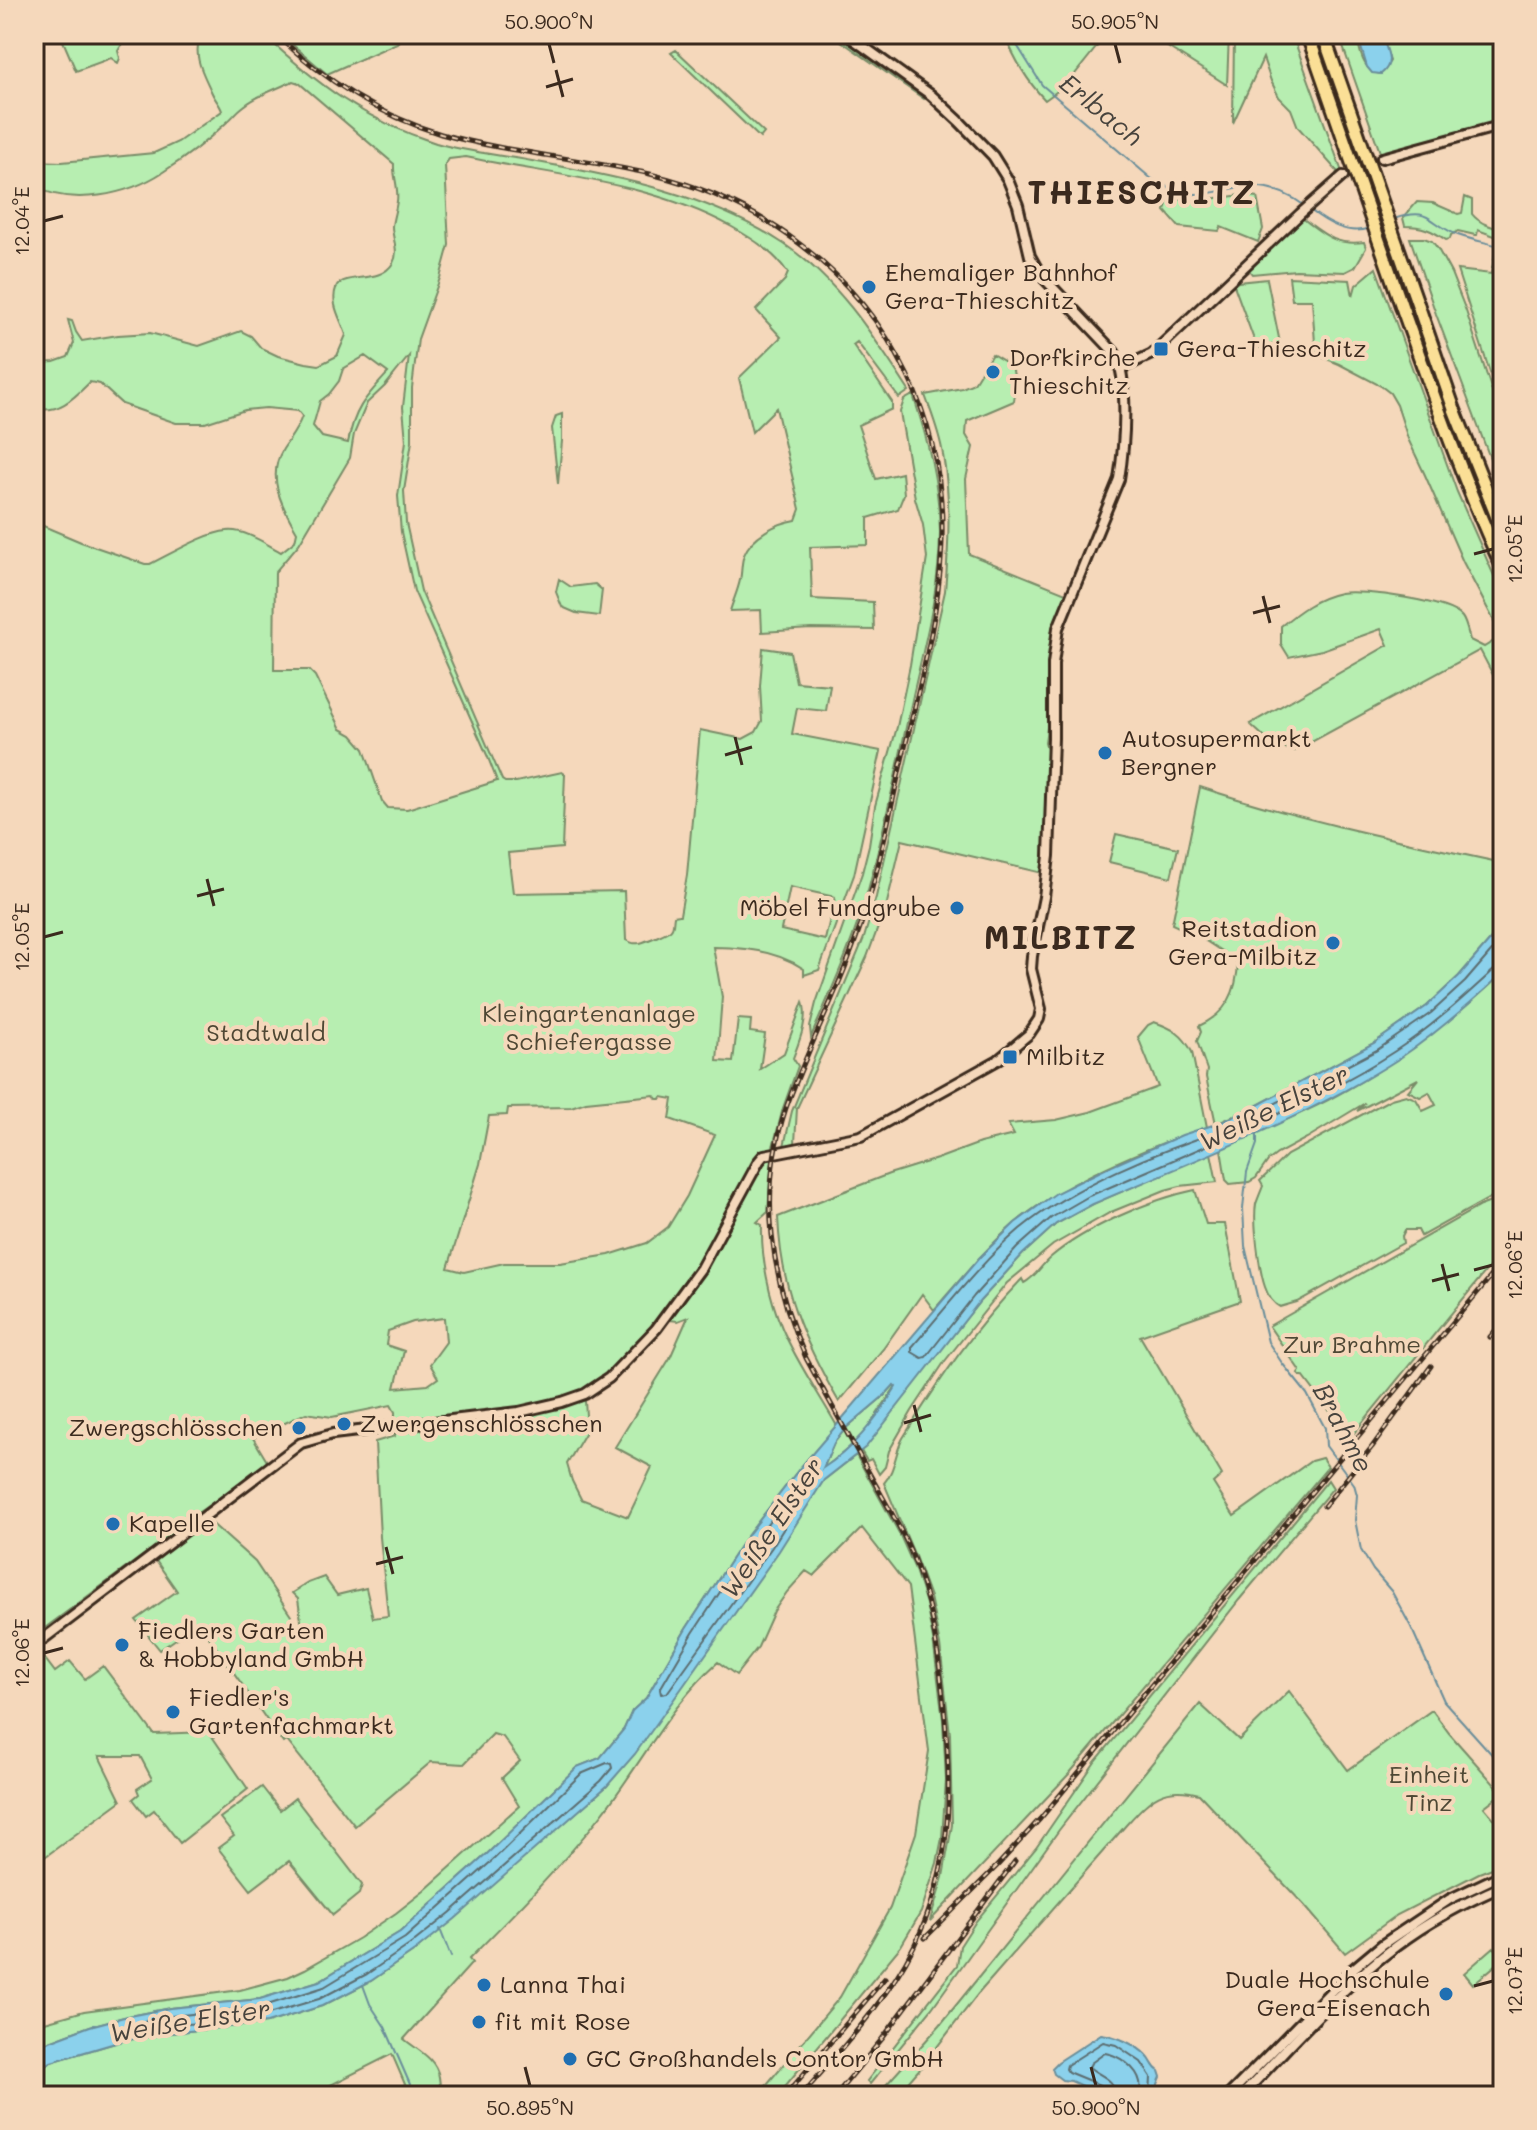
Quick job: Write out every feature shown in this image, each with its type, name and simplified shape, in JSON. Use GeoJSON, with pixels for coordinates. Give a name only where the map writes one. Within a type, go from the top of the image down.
{"type":"FeatureCollection","features":[{"type":"Feature","properties":{"kind":"highway"},"geometry":{"type":"LineString","coordinates":[[1307,34],[1447,435],[1503,568]]}},
{"type":"Feature","properties":{"kind":"highway"},"geometry":{"type":"LineString","coordinates":[[1323,34],[1464,436],[1503,532]]}},
{"type":"Feature","properties":{"kind":"main road"},"geometry":{"type":"LineString","coordinates":[[34,1646],[301,1443],[333,1434],[519,1412],[562,1402],[585,1394],[603,1383],[656,1329],[701,1268],[764,1155],[861,1136],[998,1060],[1029,1034],[1039,1019],[1041,1009],[1031,969],[1044,897],[1051,814],[1056,640],[1074,587],[1119,479],[1123,456],[1122,368],[1114,352],[1040,274],[1030,256],[1018,205],[1008,180],[993,156],[931,95],[846,34]]}},
{"type":"Feature","properties":{"kind":"main road"},"geometry":{"type":"LineString","coordinates":[[1382,158],[1503,125]]}},
{"type":"Feature","properties":{"kind":"main road"},"geometry":{"type":"LineString","coordinates":[[1122,368],[1152,354],[1343,176]]}},
{"type":"Feature","properties":{"kind":"main road"},"geometry":{"type":"LineString","coordinates":[[1228,2096],[1353,1969],[1383,1944],[1450,1899],[1503,1874]]}},
{"type":"Feature","properties":{"kind":"main road"},"geometry":{"type":"LineString","coordinates":[[1241,2096],[1362,1975],[1394,1948],[1443,1915],[1503,1886]]}},
{"type":"Feature","properties":{"kind":"green space"},"geometry":{"type":"Polygon","coordinates":[[[60,34],[128,34],[118,51],[118,63],[111,58],[76,71],[60,34]]]}},
{"type":"Feature","properties":{"kind":"green space"},"geometry":{"type":"Polygon","coordinates":[[[200,34],[263,34],[343,99],[410,134],[460,149],[630,181],[725,212],[784,244],[822,275],[869,331],[909,391],[899,398],[857,342],[853,345],[892,402],[892,409],[858,425],[876,479],[902,473],[904,494],[898,509],[868,518],[868,545],[810,547],[812,599],[873,602],[874,630],[762,632],[761,610],[730,611],[743,558],[759,536],[773,527],[796,520],[800,509],[776,408],[752,432],[739,378],[781,337],[756,310],[788,273],[770,252],[748,236],[701,212],[668,200],[602,182],[466,157],[449,159],[445,165],[449,245],[418,339],[412,388],[412,441],[404,491],[406,523],[421,591],[502,780],[516,782],[562,772],[565,774],[562,848],[508,853],[513,893],[624,891],[626,940],[640,943],[671,929],[674,916],[680,915],[687,875],[700,730],[743,739],[756,732],[762,721],[760,686],[763,648],[790,652],[796,682],[830,685],[826,711],[797,708],[792,734],[881,751],[854,875],[819,970],[804,975],[804,969],[772,954],[713,947],[722,997],[717,1061],[733,1062],[738,1019],[751,1020],[750,1032],[765,1034],[760,1069],[784,1053],[803,1002],[805,1009],[793,1058],[798,1066],[773,1147],[768,1212],[757,1222],[762,1225],[767,1277],[782,1328],[837,1426],[744,1540],[646,1698],[632,1711],[624,1729],[600,1758],[577,1767],[400,1932],[319,1981],[260,1999],[170,2008],[124,2017],[34,2047],[34,2025],[84,2011],[240,1990],[305,1969],[396,1913],[519,1806],[502,1778],[520,1761],[503,1737],[493,1734],[464,1764],[431,1762],[355,1826],[287,1741],[283,1743],[199,1623],[160,1650],[136,1620],[177,1591],[149,1551],[34,1636],[34,522],[145,564],[209,535],[227,531],[248,535],[281,552],[295,541],[297,532],[281,502],[276,470],[283,449],[302,416],[298,411],[266,408],[245,410],[205,423],[176,423],[122,404],[100,384],[90,382],[72,399],[58,407],[43,410],[34,408],[34,358],[41,363],[68,357],[74,343],[68,320],[72,321],[82,341],[150,333],[199,346],[241,331],[251,336],[261,348],[278,356],[319,365],[337,356],[346,335],[335,305],[335,292],[339,284],[385,271],[396,254],[392,226],[397,196],[394,164],[293,81],[249,102],[188,155],[133,187],[82,197],[65,196],[34,186],[34,161],[62,162],[154,153],[178,142],[222,111],[202,71],[198,43],[200,34]],[[365,356],[343,369],[339,381],[320,401],[313,426],[322,437],[348,443],[362,405],[388,373],[365,356]],[[409,356],[367,403],[354,434],[350,458],[299,544],[275,572],[274,670],[309,670],[315,676],[341,729],[352,735],[364,749],[382,801],[388,808],[407,809],[497,781],[414,591],[401,532],[398,496],[406,441],[403,407],[409,356]],[[790,887],[781,930],[825,940],[835,897],[790,887]],[[654,1095],[586,1102],[571,1107],[508,1108],[507,1115],[489,1116],[480,1164],[448,1268],[464,1272],[504,1263],[560,1263],[609,1255],[647,1243],[668,1227],[687,1196],[715,1135],[670,1119],[673,1099],[657,1099],[654,1095]],[[688,1317],[678,1321],[661,1319],[591,1386],[585,1401],[587,1430],[567,1464],[581,1499],[628,1517],[652,1467],[615,1447],[670,1358],[688,1317]],[[444,1318],[413,1322],[388,1331],[386,1345],[404,1351],[395,1388],[428,1385],[438,1378],[430,1364],[446,1342],[444,1318]],[[391,1405],[332,1417],[306,1413],[253,1438],[268,1463],[199,1512],[255,1562],[303,1634],[298,1599],[292,1593],[324,1577],[337,1595],[366,1588],[373,1618],[388,1616],[375,1442],[395,1436],[395,1412],[391,1405]]]}},
{"type":"Feature","properties":{"kind":"green space"},"geometry":{"type":"Polygon","coordinates":[[[284,34],[405,34],[397,43],[327,74],[284,34]]]}},
{"type":"Feature","properties":{"kind":"green space"},"geometry":{"type":"Polygon","coordinates":[[[831,34],[851,34],[933,91],[924,99],[831,34]]]}},
{"type":"Feature","properties":{"kind":"green space"},"geometry":{"type":"Polygon","coordinates":[[[1004,34],[1107,34],[1067,84],[1045,100],[1022,69],[1004,34]]]}},
{"type":"Feature","properties":{"kind":"green space"},"geometry":{"type":"Polygon","coordinates":[[[1148,34],[1229,34],[1227,85],[1155,39],[1148,34]]]}},
{"type":"Feature","properties":{"kind":"green space"},"geometry":{"type":"Polygon","coordinates":[[[1234,34],[1292,34],[1342,172],[1336,176],[1337,171],[1298,127],[1291,109],[1279,97],[1263,58],[1233,123],[1234,34]]]}},
{"type":"Feature","properties":{"kind":"green space"},"geometry":{"type":"Polygon","coordinates":[[[1332,34],[1357,34],[1366,65],[1381,74],[1390,61],[1381,34],[1503,34],[1503,120],[1381,155],[1341,41],[1335,42],[1332,34]]]}},
{"type":"Feature","properties":{"kind":"green space"},"geometry":{"type":"Polygon","coordinates":[[[676,50],[764,133],[760,138],[671,53],[676,50]]]}},
{"type":"Feature","properties":{"kind":"green space"},"geometry":{"type":"Polygon","coordinates":[[[1243,195],[1257,197],[1263,229],[1258,242],[1221,227],[1219,231],[1179,227],[1165,211],[1169,196],[1191,201],[1243,195]]]}},
{"type":"Feature","properties":{"kind":"green space"},"geometry":{"type":"Polygon","coordinates":[[[1465,197],[1472,200],[1472,214],[1475,217],[1494,228],[1503,229],[1503,239],[1478,230],[1477,235],[1458,231],[1446,240],[1427,229],[1405,226],[1403,218],[1417,202],[1433,203],[1458,214],[1462,213],[1465,197]]]}},
{"type":"Feature","properties":{"kind":"green space"},"geometry":{"type":"Polygon","coordinates":[[[1302,218],[1337,240],[1364,242],[1366,248],[1355,267],[1345,272],[1296,270],[1252,274],[1249,270],[1302,218]]]}},
{"type":"Feature","properties":{"kind":"green space"},"geometry":{"type":"Polygon","coordinates":[[[1410,238],[1432,241],[1451,273],[1466,311],[1503,425],[1503,493],[1436,314],[1410,238]]]}},
{"type":"Feature","properties":{"kind":"green space"},"geometry":{"type":"Polygon","coordinates":[[[1495,254],[1503,256],[1503,413],[1457,270],[1491,274],[1495,254]]]}},
{"type":"Feature","properties":{"kind":"green space"},"geometry":{"type":"Polygon","coordinates":[[[1376,268],[1457,492],[1503,596],[1503,694],[1480,650],[1295,751],[1272,744],[1250,724],[1388,645],[1381,629],[1322,650],[1289,657],[1281,644],[1281,626],[1301,610],[1340,593],[1385,595],[1423,601],[1454,611],[1462,617],[1470,640],[1484,647],[1502,636],[1463,562],[1390,393],[1339,364],[1316,357],[1312,300],[1292,300],[1289,277],[1350,280],[1353,296],[1356,285],[1376,268]]]}},
{"type":"Feature","properties":{"kind":"green space"},"geometry":{"type":"Polygon","coordinates":[[[1267,279],[1280,343],[1257,348],[1234,285],[1267,279]]]}},
{"type":"Feature","properties":{"kind":"green space"},"geometry":{"type":"Polygon","coordinates":[[[992,354],[1012,366],[1016,386],[1014,401],[967,421],[966,435],[973,447],[966,479],[969,554],[1066,593],[1051,642],[1045,742],[1048,752],[1043,873],[902,840],[887,903],[867,957],[797,1108],[795,1143],[784,1146],[792,1111],[864,938],[876,897],[945,591],[948,557],[946,472],[940,440],[925,395],[974,383],[992,354]]]}},
{"type":"Feature","properties":{"kind":"green space"},"geometry":{"type":"Polygon","coordinates":[[[913,395],[928,445],[937,497],[940,532],[934,596],[868,890],[835,983],[811,1037],[810,1027],[816,1003],[869,845],[875,806],[910,665],[927,558],[900,412],[904,400],[913,395]]]}},
{"type":"Feature","properties":{"kind":"green space"},"geometry":{"type":"Polygon","coordinates":[[[562,414],[558,484],[552,428],[556,416],[562,414]]]}},
{"type":"Feature","properties":{"kind":"green space"},"geometry":{"type":"Polygon","coordinates":[[[559,579],[571,587],[595,584],[602,590],[599,616],[576,613],[562,607],[556,592],[559,579]]]}},
{"type":"Feature","properties":{"kind":"green space","name":"Reitstadion Gera-Milbitz"},"geometry":{"type":"Polygon","coordinates":[[[1200,787],[1312,820],[1503,863],[1503,925],[1459,976],[1427,1006],[1374,1043],[1216,1124],[1207,1070],[1197,1041],[1201,1032],[1199,1026],[1217,1015],[1229,1000],[1238,962],[1198,936],[1172,924],[1200,787]]]}},
{"type":"Feature","properties":{"kind":"green space"},"geometry":{"type":"Polygon","coordinates":[[[1116,834],[1178,848],[1171,877],[1109,862],[1116,834]]]}},
{"type":"Feature","properties":{"kind":"green space","name":"Zur Brahme"},"geometry":{"type":"Polygon","coordinates":[[[1503,973],[1503,1250],[1350,1438],[1303,1376],[1298,1374],[1300,1371],[1269,1326],[1480,1206],[1499,1199],[1495,1195],[1421,1236],[1418,1230],[1405,1230],[1403,1243],[1297,1302],[1280,1307],[1267,1293],[1259,1258],[1255,1212],[1263,1186],[1260,1181],[1287,1155],[1391,1099],[1406,1095],[1416,1099],[1423,1111],[1436,1105],[1429,1092],[1420,1097],[1408,1091],[1418,1079],[1357,1111],[1365,1103],[1277,1154],[1249,1182],[1230,1184],[1226,1180],[1221,1149],[1315,1107],[1375,1073],[1441,1026],[1503,973]]]}},
{"type":"Feature","properties":{"kind":"green space"},"geometry":{"type":"Polygon","coordinates":[[[1154,1022],[1176,1032],[1192,1052],[1207,1127],[1106,1167],[1035,1208],[992,1244],[934,1310],[922,1294],[883,1349],[839,1402],[796,1314],[784,1268],[778,1217],[889,1174],[980,1143],[1014,1135],[1008,1124],[1056,1120],[1090,1112],[1158,1087],[1138,1037],[1154,1022]]]}},
{"type":"Feature","properties":{"kind":"green space"},"geometry":{"type":"Polygon","coordinates":[[[1211,1153],[1217,1182],[1165,1190],[1111,1212],[1053,1245],[1007,1283],[945,1361],[912,1411],[879,1474],[871,1459],[867,1461],[861,1451],[980,1301],[1023,1254],[1056,1224],[1093,1204],[1211,1153]]]}},
{"type":"Feature","properties":{"kind":"green space"},"geometry":{"type":"Polygon","coordinates":[[[1195,1190],[1206,1224],[1225,1224],[1240,1301],[1140,1336],[1222,1475],[1213,1483],[1234,1516],[1311,1461],[1322,1458],[1328,1467],[1069,1774],[930,1921],[943,1877],[952,1825],[950,1734],[940,1645],[930,1597],[884,1483],[903,1438],[930,1396],[973,1335],[1022,1279],[1024,1283],[1065,1246],[1100,1225],[1139,1208],[1195,1190]]]}},
{"type":"Feature","properties":{"kind":"green space"},"geometry":{"type":"Polygon","coordinates":[[[894,1385],[861,1438],[823,1469],[834,1443],[846,1428],[894,1385]]]}},
{"type":"Feature","properties":{"kind":"green space"},"geometry":{"type":"Polygon","coordinates":[[[856,1455],[899,1533],[926,1604],[943,1720],[946,1780],[942,1838],[921,1912],[901,1946],[777,2096],[757,2096],[840,1997],[890,1908],[916,1833],[929,1751],[908,1587],[862,1528],[814,1576],[806,1571],[787,1592],[774,1611],[758,1647],[736,1675],[718,1662],[701,1679],[671,1715],[587,1833],[469,1959],[472,1963],[404,2039],[434,2065],[442,2096],[410,2096],[392,2054],[309,2096],[34,2096],[34,2071],[51,2062],[122,2041],[267,2023],[322,2006],[371,1981],[416,1950],[607,1786],[824,1480],[856,1455]]]}},
{"type":"Feature","properties":{"kind":"green space"},"geometry":{"type":"Polygon","coordinates":[[[1328,1480],[1333,1488],[1239,1600],[1059,1830],[932,2008],[870,2084],[867,2081],[957,1965],[960,1946],[976,1921],[1036,1848],[1095,1762],[1328,1480]]]}},
{"type":"Feature","properties":{"kind":"green space"},"geometry":{"type":"Polygon","coordinates":[[[39,1651],[55,1672],[70,1661],[85,1679],[103,1666],[154,1734],[209,1732],[248,1789],[180,1843],[154,1810],[146,1816],[133,1799],[139,1794],[137,1789],[152,1779],[140,1756],[99,1756],[121,1801],[38,1862],[34,1857],[34,1654],[39,1651]]]}},
{"type":"Feature","properties":{"kind":"green space","name":"Einheit Tinz"},"geometry":{"type":"Polygon","coordinates":[[[1289,1691],[1348,1770],[1432,1710],[1502,1793],[1484,1807],[1503,1829],[1503,1864],[1397,1915],[1345,1953],[1199,1794],[1187,1791],[1166,1793],[1150,1801],[1127,1824],[978,1994],[896,2096],[876,2096],[940,2025],[1200,1704],[1239,1740],[1289,1691]]]}},
{"type":"Feature","properties":{"kind":"green space"},"geometry":{"type":"Polygon","coordinates":[[[262,1787],[280,1810],[295,1798],[362,1885],[359,1894],[333,1915],[289,1861],[251,1890],[218,1848],[234,1836],[220,1818],[262,1787]]]}},
{"type":"Feature","properties":{"kind":"green space"},"geometry":{"type":"Polygon","coordinates":[[[1494,1947],[1503,1959],[1473,1984],[1464,1973],[1494,1947]]]}},
{"type":"Feature","properties":{"kind":"water"},"geometry":{"type":"Polygon","coordinates":[[[1357,34],[1381,34],[1389,60],[1381,74],[1372,73],[1367,67],[1357,34]]]}},
{"type":"Feature","properties":{"kind":"water","name":"Weiße Elster"},"geometry":{"type":"Polygon","coordinates":[[[1503,925],[1503,973],[1400,1058],[1289,1119],[1093,1204],[1056,1224],[1023,1254],[980,1301],[866,1447],[824,1480],[779,1551],[635,1754],[607,1786],[416,1950],[371,1981],[322,2006],[267,2023],[122,2041],[51,2062],[34,2071],[34,2047],[39,2045],[124,2017],[170,2008],[260,1999],[319,1981],[400,1932],[577,1767],[600,1758],[624,1729],[632,1711],[646,1698],[744,1540],[800,1468],[979,1258],[1015,1223],[1056,1193],[1182,1135],[1222,1122],[1374,1043],[1427,1006],[1459,976],[1503,925]],[[894,1385],[846,1428],[834,1443],[823,1468],[864,1432],[896,1387],[894,1385]]]}},
{"type":"Feature","properties":{"kind":"water"},"geometry":{"type":"Polygon","coordinates":[[[1101,2034],[1126,2041],[1147,2056],[1161,2077],[1158,2096],[1104,2096],[1054,2074],[1052,2068],[1058,2062],[1101,2034]]]}},
{"type":"Feature","properties":{"kind":"waterway","name":"Erlbach"},"geometry":{"type":"LineString","coordinates":[[1010,34],[1042,85],[1154,181],[1196,194],[1249,186],[1266,188],[1305,206]]}},
{"type":"Feature","properties":{"kind":"waterway","name":"Erlbach"},"geometry":{"type":"LineString","coordinates":[[1310,210],[1331,224],[1346,229],[1370,228]]}},
{"type":"Feature","properties":{"kind":"waterway","name":"Erlbach"},"geometry":{"type":"LineString","coordinates":[[1394,219],[1421,215],[1459,235],[1503,247]]}},
{"type":"Feature","properties":{"kind":"waterway","name":"Brahme"},"geometry":{"type":"LineString","coordinates":[[1257,1133],[1257,1144],[1247,1172],[1243,1208],[1245,1246],[1268,1342],[1307,1394],[1325,1428],[1326,1446],[1354,1484],[1357,1495],[1355,1520],[1361,1550],[1392,1592],[1444,1701],[1503,1770]]}},
{"type":"Feature","properties":{"kind":"waterway"},"geometry":{"type":"LineString","coordinates":[[440,1929],[451,1957]]}},
{"type":"Feature","properties":{"kind":"waterway"},"geometry":{"type":"LineString","coordinates":[[363,1985],[415,2096]]}},
{"type":"Feature","properties":{"kind":"tunnel"},"geometry":{"type":"LineString","coordinates":[[1343,176],[1382,158]]}},
{"type":"Feature","properties":{"kind":"railway"},"geometry":{"type":"LineString","coordinates":[[276,34],[352,94],[418,126],[493,146],[650,174],[691,186],[767,222],[833,272],[861,303],[886,337],[907,374],[927,424],[938,473],[942,521],[940,569],[925,664],[869,900],[846,965],[786,1108],[772,1171],[771,1203],[776,1266],[794,1328],[806,1358],[902,1532],[923,1586],[936,1641],[943,1697],[948,1762],[947,1824],[937,1885],[927,1916],[903,1967],[847,2043],[801,2096]]}},
{"type":"Feature","properties":{"kind":"railway"},"geometry":{"type":"LineString","coordinates":[[925,1938],[1040,1819],[1503,1262]]}},
{"type":"Feature","properties":{"kind":"railway"},"geometry":{"type":"LineString","coordinates":[[1490,1337],[1503,1322]]}},
{"type":"Feature","properties":{"kind":"railway"},"geometry":{"type":"LineString","coordinates":[[1324,1506],[1431,1366]]}},
{"type":"Feature","properties":{"kind":"railway"},"geometry":{"type":"LineString","coordinates":[[835,2096],[882,2039],[1015,1861]]}},
{"type":"Feature","properties":{"kind":"railway"},"geometry":{"type":"LineString","coordinates":[[785,2096],[885,1978]]}},
{"type":"Feature","properties":{"kind":"place","name":"Ehemaliger Bahnhof Gera-Thieschitz"},"geometry":{"type":"Point","coordinates":[869,287]}},
{"type":"Feature","properties":{"kind":"place","name":"Gera-Thieschitz"},"geometry":{"type":"Point","coordinates":[1161,349]}},
{"type":"Feature","properties":{"kind":"place","name":"Dorfkirche Thieschitz"},"geometry":{"type":"Point","coordinates":[993,372]}},
{"type":"Feature","properties":{"kind":"place","name":"Autosupermarkt Bergner"},"geometry":{"type":"Point","coordinates":[1105,753]}},
{"type":"Feature","properties":{"kind":"place","name":"Möbel Fundgrube"},"geometry":{"type":"Point","coordinates":[957,908]}},
{"type":"Feature","properties":{"kind":"place","name":"Reitstadion Gera-Milbitz"},"geometry":{"type":"Point","coordinates":[1333,943]}},
{"type":"Feature","properties":{"kind":"place","name":"Milbitz"},"geometry":{"type":"Point","coordinates":[1010,1057]}},
{"type":"Feature","properties":{"kind":"place","name":"Zwergenschlösschen"},"geometry":{"type":"Point","coordinates":[344,1424]}},
{"type":"Feature","properties":{"kind":"place","name":"Zwergschlösschen"},"geometry":{"type":"Point","coordinates":[299,1428]}},
{"type":"Feature","properties":{"kind":"place","name":"Kapelle"},"geometry":{"type":"Point","coordinates":[113,1524]}},
{"type":"Feature","properties":{"kind":"place","name":"Fiedlers Garten & Hobbyland GmbH"},"geometry":{"type":"Point","coordinates":[122,1645]}},
{"type":"Feature","properties":{"kind":"place","name":"Fiedler's Gartenfachmarkt"},"geometry":{"type":"Point","coordinates":[173,1712]}},
{"type":"Feature","properties":{"kind":"place","name":"Lanna Thai"},"geometry":{"type":"Point","coordinates":[484,1985]}},
{"type":"Feature","properties":{"kind":"place","name":"Duale Hochschule Gera-Eisenach"},"geometry":{"type":"Point","coordinates":[1446,1994]}},
{"type":"Feature","properties":{"kind":"place","name":"fit mit Rose"},"geometry":{"type":"Point","coordinates":[479,2022]}},
{"type":"Feature","properties":{"kind":"place","name":"GC Großhandels Contor GmbH"},"geometry":{"type":"Point","coordinates":[570,2059]}},
{"type":"Feature","properties":{"kind":"district","name":"THIESCHITZ"},"geometry":{"type":"Point","coordinates":[1142,193]}},
{"type":"Feature","properties":{"kind":"district","name":"MILBITZ"},"geometry":{"type":"Point","coordinates":[1061,938]}},
{"type":"Feature","properties":{"kind":"park label","name":"Kleingartenanlage Schiefergasse"},"geometry":{"type":"Point","coordinates":[589,1028]}},
{"type":"Feature","properties":{"kind":"park label","name":"Stadtwald"},"geometry":{"type":"Point","coordinates":[266,1033]}}]}
